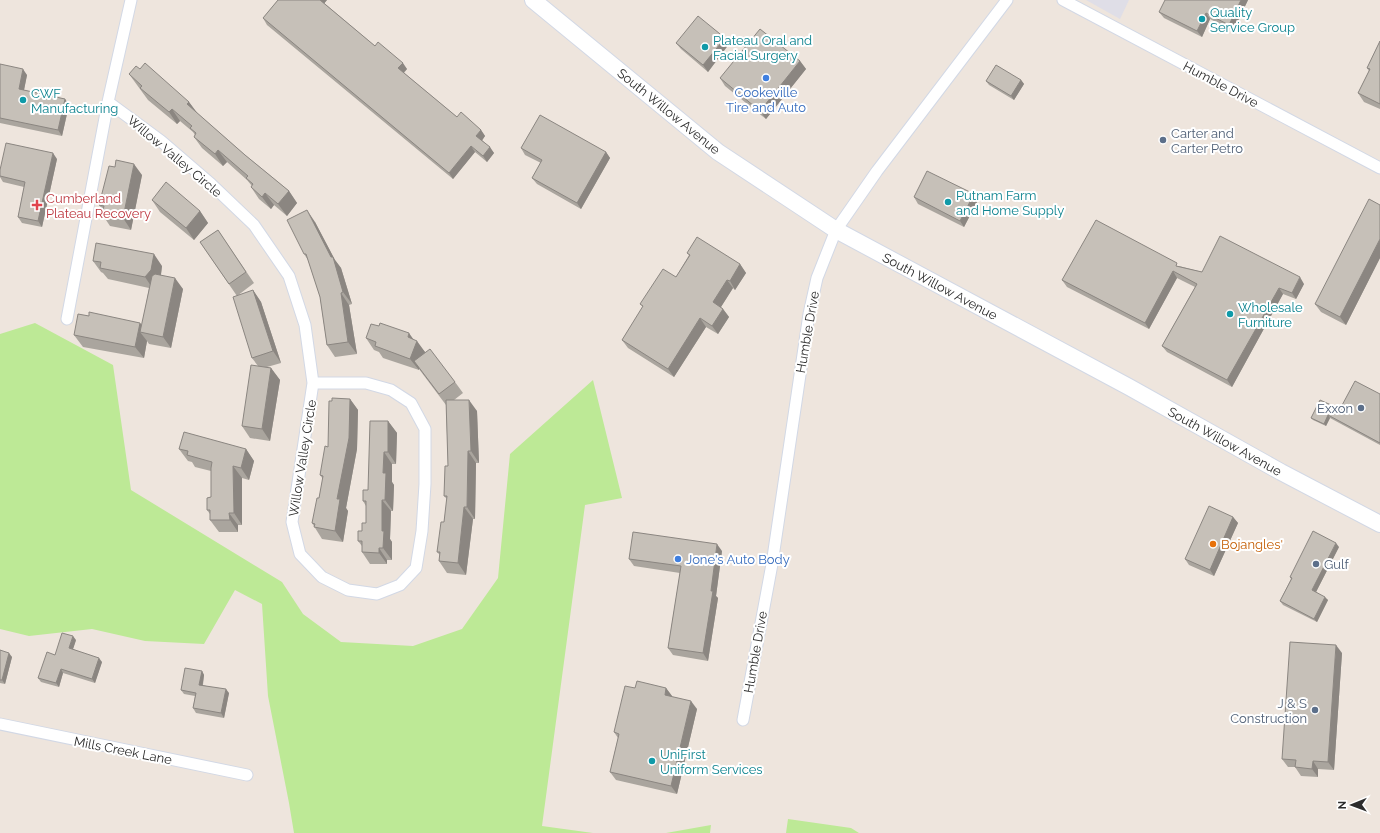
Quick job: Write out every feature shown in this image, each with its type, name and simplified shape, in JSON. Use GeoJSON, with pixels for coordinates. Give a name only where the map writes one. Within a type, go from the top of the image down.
{"type":"FeatureCollection","features":[{"type":"Feature","properties":{"kind":"main road","name":"South Willow Avenue"},"geometry":{"type":"LineString","coordinates":[[533,0],[718,152],[836,230],[1129,387],[1282,472],[1376,519]]}},
{"type":"Feature","properties":{"kind":"street"},"geometry":{"type":"LineString","coordinates":[[66,320],[108,102],[131,0]]}},
{"type":"Feature","properties":{"kind":"street","name":"Humble Drive"},"geometry":{"type":"LineString","coordinates":[[743,720],[772,564],[809,314],[818,278],[836,230],[877,171],[1007,0]]}},
{"type":"Feature","properties":{"kind":"street","name":"Humble Drive"},"geometry":{"type":"LineString","coordinates":[[1062,0],[1380,168]]}},
{"type":"Feature","properties":{"kind":"street","name":"Willow Valley Circle"},"geometry":{"type":"LineString","coordinates":[[108,102],[161,141],[211,184],[254,225],[289,276],[305,325],[313,384],[292,522],[300,554],[322,577],[348,590],[377,594],[400,585],[416,568],[422,531],[425,484],[425,429],[412,403],[390,390],[366,383],[313,384]]}},
{"type":"Feature","properties":{"kind":"street","name":"Mills Creek Lane"},"geometry":{"type":"LineString","coordinates":[[0,724],[79,742],[247,774]]}},
{"type":"Feature","properties":{"kind":"shaded area"},"geometry":{"type":"Polygon","coordinates":[[[1086,0],[1129,0],[1120,19],[1086,0]]]}},
{"type":"Feature","properties":{"kind":"green space"},"geometry":{"type":"Polygon","coordinates":[[[35,323],[113,365],[131,490],[282,582],[303,614],[341,642],[413,646],[462,629],[498,578],[510,454],[593,380],[622,498],[585,505],[542,826],[593,833],[294,833],[268,696],[262,604],[235,590],[204,644],[145,641],[92,629],[29,636],[0,629],[0,334],[35,323]]]}},
{"type":"Feature","properties":{"kind":"green space"},"geometry":{"type":"Polygon","coordinates":[[[788,819],[851,828],[859,833],[786,833],[788,819]]]}},
{"type":"Feature","properties":{"kind":"green space"},"geometry":{"type":"Polygon","coordinates":[[[711,825],[710,833],[666,833],[711,825]]]}},
{"type":"Feature","properties":{"kind":"building"},"geometry":{"type":"Polygon","coordinates":[[[278,0],[320,0],[375,46],[378,42],[403,63],[398,68],[457,117],[461,112],[481,130],[476,136],[490,147],[483,156],[471,146],[449,173],[263,18],[278,0]]]}},
{"type":"Feature","properties":{"kind":"building","name":"Quality Service Group"},"geometry":{"type":"Polygon","coordinates":[[[1165,0],[1241,0],[1229,25],[1206,13],[1197,31],[1159,12],[1165,0]]]}},
{"type":"Feature","properties":{"kind":"building","name":"Plateau Oral and Facial Surgery"},"geometry":{"type":"Polygon","coordinates":[[[698,16],[725,38],[703,65],[676,43],[698,16]]]}},
{"type":"Feature","properties":{"kind":"building","name":"Cookeville Tire and Auto"},"geometry":{"type":"Polygon","coordinates":[[[760,29],[800,61],[760,111],[720,78],[760,29]]]}},
{"type":"Feature","properties":{"kind":"building"},"geometry":{"type":"Polygon","coordinates":[[[1380,41],[1380,104],[1358,93],[1370,69],[1367,68],[1380,41]]]}},
{"type":"Feature","properties":{"kind":"building"},"geometry":{"type":"Polygon","coordinates":[[[145,63],[189,102],[187,104],[289,191],[278,204],[265,193],[262,197],[251,187],[253,184],[246,178],[248,176],[218,150],[215,154],[194,137],[196,133],[190,128],[192,126],[172,109],[169,112],[140,88],[142,86],[129,74],[136,66],[140,69],[145,63]]]}},
{"type":"Feature","properties":{"kind":"building","name":"CWF Manufacturing"},"geometry":{"type":"Polygon","coordinates":[[[0,64],[23,69],[19,89],[65,99],[58,130],[0,118],[0,64]]]}},
{"type":"Feature","properties":{"kind":"building"},"geometry":{"type":"Polygon","coordinates":[[[996,65],[1021,80],[1011,96],[986,81],[996,65]]]}},
{"type":"Feature","properties":{"kind":"building"},"geometry":{"type":"Polygon","coordinates":[[[540,115],[606,152],[577,203],[532,178],[542,160],[521,148],[540,115]]]}},
{"type":"Feature","properties":{"kind":"building","name":"Cumberland Plateau Recovery"},"geometry":{"type":"Polygon","coordinates":[[[6,143],[53,153],[38,221],[18,217],[25,182],[0,176],[6,143]]]}},
{"type":"Feature","properties":{"kind":"building"},"geometry":{"type":"Polygon","coordinates":[[[116,160],[134,164],[123,218],[102,214],[104,206],[99,205],[109,166],[115,167],[116,160]]]}},
{"type":"Feature","properties":{"kind":"building","name":"Putnam Farm and Home Supply"},"geometry":{"type":"Polygon","coordinates":[[[927,171],[974,194],[960,221],[914,197],[927,171]]]}},
{"type":"Feature","properties":{"kind":"building"},"geometry":{"type":"Polygon","coordinates":[[[166,182],[200,211],[186,228],[152,200],[166,182]]]}},
{"type":"Feature","properties":{"kind":"building"},"geometry":{"type":"Polygon","coordinates":[[[1369,199],[1380,205],[1380,239],[1340,317],[1315,304],[1369,199]]]}},
{"type":"Feature","properties":{"kind":"building"},"geometry":{"type":"Polygon","coordinates":[[[307,210],[331,257],[333,257],[343,292],[341,293],[348,342],[327,345],[320,297],[306,254],[304,254],[287,220],[307,210]]]}},
{"type":"Feature","properties":{"kind":"building","name":"Wholesale Furniture"},"geometry":{"type":"Polygon","coordinates":[[[1096,220],[1177,263],[1176,266],[1202,272],[1220,236],[1300,277],[1292,293],[1279,288],[1227,380],[1162,346],[1197,284],[1173,271],[1145,323],[1062,280],[1096,220]]]}},
{"type":"Feature","properties":{"kind":"building"},"geometry":{"type":"Polygon","coordinates":[[[218,230],[246,272],[229,284],[200,242],[218,230]]]}},
{"type":"Feature","properties":{"kind":"building"},"geometry":{"type":"Polygon","coordinates":[[[697,237],[740,264],[730,281],[727,280],[713,302],[723,309],[712,326],[700,318],[668,369],[622,340],[643,306],[640,304],[663,269],[676,277],[690,255],[687,253],[697,237]]]}},
{"type":"Feature","properties":{"kind":"building"},"geometry":{"type":"Polygon","coordinates":[[[96,243],[154,254],[151,270],[145,277],[100,268],[101,262],[93,261],[96,243]]]}},
{"type":"Feature","properties":{"kind":"building"},"geometry":{"type":"Polygon","coordinates":[[[155,274],[175,278],[163,337],[140,332],[152,276],[155,274]]]}},
{"type":"Feature","properties":{"kind":"building"},"geometry":{"type":"Polygon","coordinates":[[[253,290],[273,351],[252,358],[233,297],[253,290]]]}},
{"type":"Feature","properties":{"kind":"building"},"geometry":{"type":"Polygon","coordinates":[[[89,312],[140,323],[135,347],[74,335],[78,314],[89,316],[89,312]]]}},
{"type":"Feature","properties":{"kind":"building"},"geometry":{"type":"Polygon","coordinates":[[[380,323],[409,333],[408,337],[417,341],[410,359],[375,346],[376,342],[366,338],[371,324],[379,326],[380,323]]]}},
{"type":"Feature","properties":{"kind":"building"},"geometry":{"type":"Polygon","coordinates":[[[430,349],[455,382],[439,394],[414,361],[430,349]]]}},
{"type":"Feature","properties":{"kind":"building"},"geometry":{"type":"Polygon","coordinates":[[[251,365],[271,368],[262,429],[242,426],[251,365]]]}},
{"type":"Feature","properties":{"kind":"building","name":"Exxon"},"geometry":{"type":"Polygon","coordinates":[[[1355,381],[1380,394],[1380,443],[1328,415],[1324,424],[1311,418],[1320,400],[1340,409],[1355,381]]]}},
{"type":"Feature","properties":{"kind":"building"},"geometry":{"type":"Polygon","coordinates":[[[332,398],[350,399],[349,438],[337,499],[340,499],[335,531],[314,527],[315,524],[312,523],[323,476],[320,475],[325,446],[328,447],[329,401],[332,401],[332,398]]]}},
{"type":"Feature","properties":{"kind":"building"},"geometry":{"type":"Polygon","coordinates":[[[446,400],[469,400],[471,451],[468,451],[467,507],[464,507],[458,563],[439,561],[440,552],[437,552],[441,522],[444,522],[447,496],[444,496],[445,466],[448,466],[446,400]]]}},
{"type":"Feature","properties":{"kind":"building"},"geometry":{"type":"Polygon","coordinates":[[[370,421],[388,421],[388,452],[384,452],[383,473],[386,473],[385,500],[382,500],[382,531],[384,531],[383,548],[379,548],[379,553],[362,552],[362,541],[358,541],[358,531],[362,531],[362,523],[366,523],[366,501],[363,501],[363,490],[368,490],[370,421]]]}},
{"type":"Feature","properties":{"kind":"building"},"geometry":{"type":"Polygon","coordinates":[[[184,432],[246,449],[241,468],[233,466],[234,513],[229,513],[230,520],[210,520],[210,510],[207,510],[207,498],[211,497],[212,462],[187,455],[188,451],[179,449],[184,432]]]}},
{"type":"Feature","properties":{"kind":"building","name":"Bojangles'"},"geometry":{"type":"Polygon","coordinates":[[[1209,506],[1233,517],[1210,570],[1185,559],[1209,506]]]}},
{"type":"Feature","properties":{"kind":"building"},"geometry":{"type":"Polygon","coordinates":[[[1313,531],[1336,543],[1312,590],[1325,597],[1314,619],[1280,601],[1313,531]]]}},
{"type":"Feature","properties":{"kind":"building"},"geometry":{"type":"Polygon","coordinates":[[[633,532],[717,544],[711,591],[713,591],[703,653],[668,648],[681,566],[629,559],[633,532]]]}},
{"type":"Feature","properties":{"kind":"building"},"geometry":{"type":"Polygon","coordinates":[[[62,633],[73,636],[69,648],[99,658],[92,679],[61,669],[56,683],[38,678],[47,652],[55,655],[62,633]]]}},
{"type":"Feature","properties":{"kind":"building","name":"J & S Construction"},"geometry":{"type":"Polygon","coordinates":[[[1290,642],[1336,645],[1328,762],[1313,761],[1312,769],[1295,767],[1296,760],[1282,759],[1290,642]]]}},
{"type":"Feature","properties":{"kind":"building"},"geometry":{"type":"Polygon","coordinates":[[[0,650],[9,653],[2,680],[0,680],[0,650]]]}},
{"type":"Feature","properties":{"kind":"building"},"geometry":{"type":"Polygon","coordinates":[[[185,668],[202,671],[199,685],[226,689],[221,713],[193,708],[196,693],[181,690],[185,668]]]}},
{"type":"Feature","properties":{"kind":"building","name":"UniFirst Uniform Services"},"geometry":{"type":"Polygon","coordinates":[[[637,681],[666,688],[665,695],[691,701],[671,786],[610,772],[619,734],[614,732],[625,686],[635,688],[637,681]]]}},
{"type":"Feature","properties":{"kind":"place","name":"Quality Service Group"},"geometry":{"type":"Point","coordinates":[1202,19]}},
{"type":"Feature","properties":{"kind":"place","name":"Plateau Oral and Facial Surgery"},"geometry":{"type":"Point","coordinates":[705,47]}},
{"type":"Feature","properties":{"kind":"place","name":"Cookeville Tire and Auto"},"geometry":{"type":"Point","coordinates":[766,78]}},
{"type":"Feature","properties":{"kind":"place","name":"CWF Manufacturing"},"geometry":{"type":"Point","coordinates":[23,100]}},
{"type":"Feature","properties":{"kind":"place","name":"Carter and Carter Petro"},"geometry":{"type":"Point","coordinates":[1163,140]}},
{"type":"Feature","properties":{"kind":"place","name":"Putnam Farm and Home Supply"},"geometry":{"type":"Point","coordinates":[948,202]}},
{"type":"Feature","properties":{"kind":"place","name":"Cumberland Plateau Recovery"},"geometry":{"type":"Point","coordinates":[37,205]}},
{"type":"Feature","properties":{"kind":"place","name":"Wholesale Furniture"},"geometry":{"type":"Point","coordinates":[1230,314]}},
{"type":"Feature","properties":{"kind":"place","name":"Exxon"},"geometry":{"type":"Point","coordinates":[1361,408]}},
{"type":"Feature","properties":{"kind":"place","name":"Bojangles'"},"geometry":{"type":"Point","coordinates":[1213,544]}},
{"type":"Feature","properties":{"kind":"place","name":"Jone's Auto Body"},"geometry":{"type":"Point","coordinates":[678,559]}},
{"type":"Feature","properties":{"kind":"place","name":"Gulf"},"geometry":{"type":"Point","coordinates":[1316,564]}},
{"type":"Feature","properties":{"kind":"place","name":"J & S Construction"},"geometry":{"type":"Point","coordinates":[1315,710]}},
{"type":"Feature","properties":{"kind":"place","name":"UniFirst Uniform Services"},"geometry":{"type":"Point","coordinates":[652,761]}}]}
